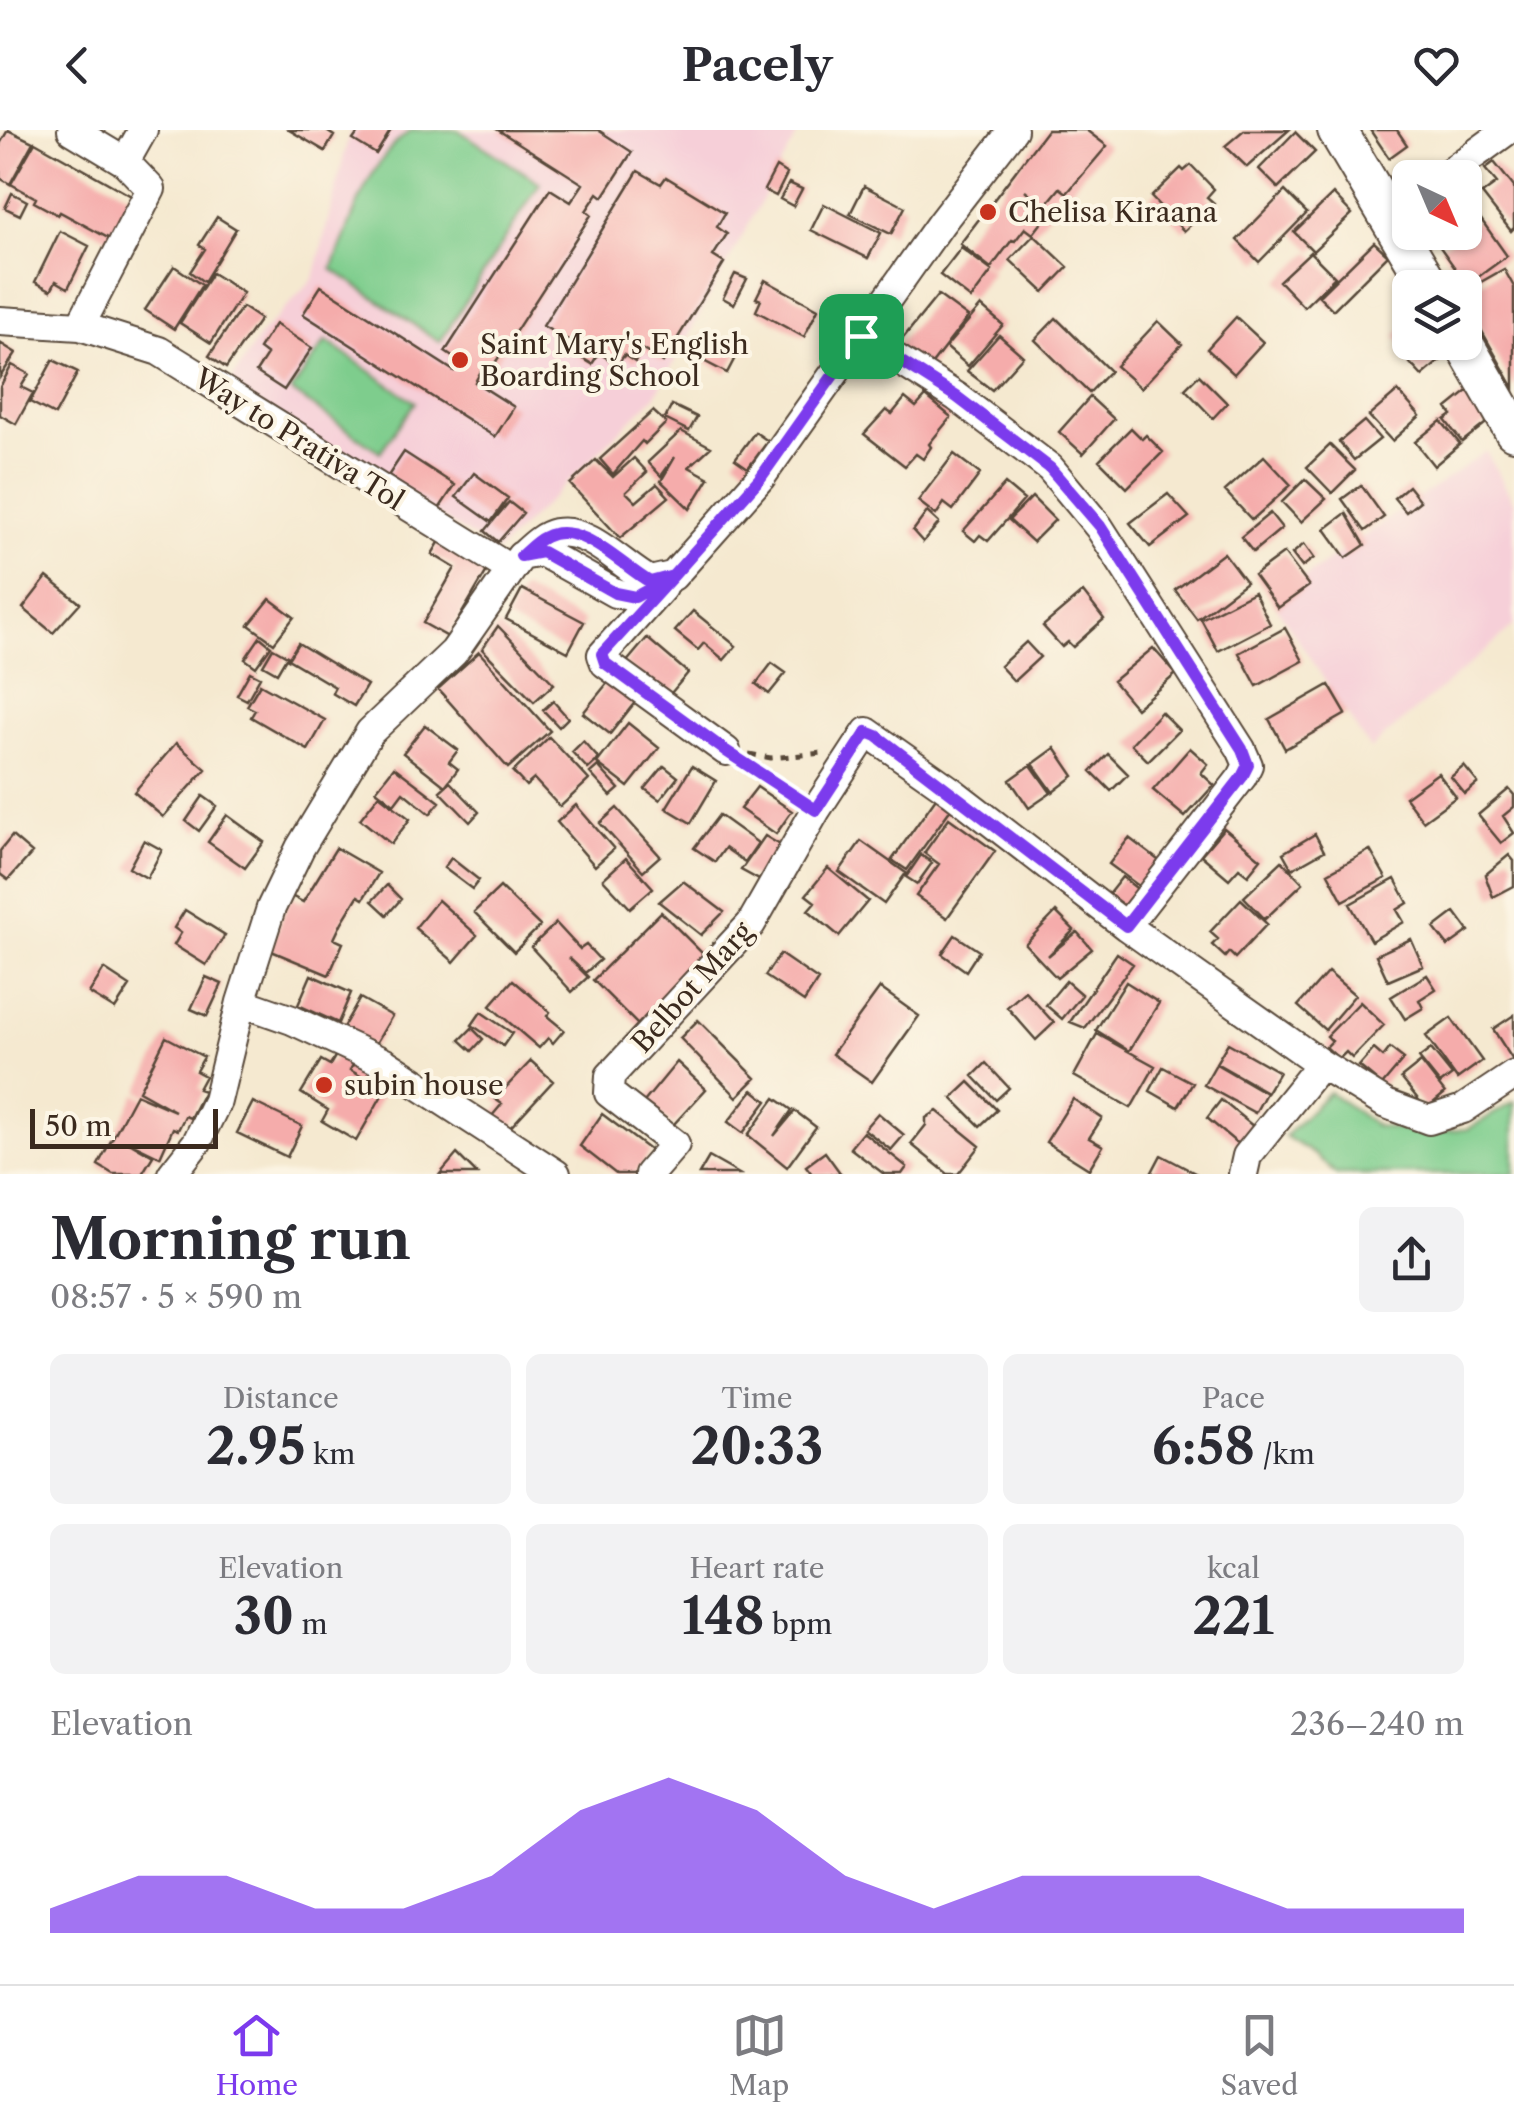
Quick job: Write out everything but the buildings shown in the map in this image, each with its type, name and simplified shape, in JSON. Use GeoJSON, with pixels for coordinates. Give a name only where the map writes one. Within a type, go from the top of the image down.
{"type":"FeatureCollection","features":[{"type":"Feature","properties":{"kind":"main road"},"geometry":{"type":"LineString","coordinates":[[1337,130],[1392,198]]}},
{"type":"Feature","properties":{"kind":"main road"},"geometry":{"type":"LineString","coordinates":[[1474,360],[1513,425]]}},
{"type":"Feature","properties":{"kind":"street"},"geometry":{"type":"LineString","coordinates":[[72,130],[126,162],[151,189],[80,326]]}},
{"type":"Feature","properties":{"kind":"street"},"geometry":{"type":"LineString","coordinates":[[126,162],[143,130]]}},
{"type":"Feature","properties":{"kind":"street"},"geometry":{"type":"LineString","coordinates":[[726,751],[605,663],[602,654],[781,452],[941,223],[1013,130]]}},
{"type":"Feature","properties":{"kind":"street"},"geometry":{"type":"LineString","coordinates":[[1467,160],[1508,130]]}},
{"type":"Feature","properties":{"kind":"street","name":"Way to Prativa Tol"},"geometry":{"type":"LineString","coordinates":[[0,321],[80,326],[159,352],[516,563],[542,552],[615,593],[635,597],[673,576]]}},
{"type":"Feature","properties":{"kind":"street"},"geometry":{"type":"LineString","coordinates":[[861,336],[957,397],[1050,468],[1100,526],[1242,749],[1248,765],[1242,777],[1126,926]]}},
{"type":"Feature","properties":{"kind":"street"},"geometry":{"type":"LineString","coordinates":[[172,1174],[198,1142],[217,1101],[241,1002],[271,908],[300,848],[370,732],[454,652],[516,563]]}},
{"type":"Feature","properties":{"kind":"street"},"geometry":{"type":"LineString","coordinates":[[866,743],[1321,1064],[1386,1104],[1429,1120],[1462,1109],[1514,1074]]}},
{"type":"Feature","properties":{"kind":"street","name":"Belbot Marg"},"geometry":{"type":"LineString","coordinates":[[649,1174],[675,1144],[609,1093],[610,1076],[739,941],[816,810],[866,743]]}},
{"type":"Feature","properties":{"kind":"street"},"geometry":{"type":"LineString","coordinates":[[241,1002],[292,1020],[385,1064],[556,1174]]}},
{"type":"Feature","properties":{"kind":"street"},"geometry":{"type":"LineString","coordinates":[[1243,1174],[1247,1156],[1321,1064]]}},
{"type":"Feature","properties":{"kind":"path"},"geometry":{"type":"LineString","coordinates":[[726,751],[771,758],[866,743]]}},
{"type":"Feature","properties":{"kind":"path"},"geometry":{"type":"LineString","coordinates":[[726,751],[816,810]]}},
{"type":"Feature","properties":{"kind":"shaded area","name":"Saint Mary's English Boarding School"},"geometry":{"type":"Polygon","coordinates":[[[350,130],[800,130],[656,395],[497,552],[228,386],[261,334],[314,278],[350,130]]]}},
{"type":"Feature","properties":{"kind":"shaded area"},"geometry":{"type":"Polygon","coordinates":[[[1486,451],[1514,503],[1514,626],[1370,749],[1272,600],[1486,451]]]}},
{"type":"Feature","properties":{"kind":"green space"},"geometry":{"type":"Polygon","coordinates":[[[412,130],[458,130],[540,183],[440,342],[332,269],[372,175],[396,143],[412,130]]]}},
{"type":"Feature","properties":{"kind":"green space"},"geometry":{"type":"Polygon","coordinates":[[[326,341],[415,402],[380,452],[291,391],[326,341]]]}},
{"type":"Feature","properties":{"kind":"green space"},"geometry":{"type":"Polygon","coordinates":[[[1329,1092],[1376,1126],[1429,1133],[1468,1129],[1514,1102],[1514,1174],[1336,1174],[1285,1136],[1329,1092]]]}},
{"type":"Feature","properties":{"kind":"place","name":"Chelisa Kiraana"},"geometry":{"type":"Point","coordinates":[988,212]}},
{"type":"Feature","properties":{"kind":"place","name":"Saint Mary's English Boarding School"},"geometry":{"type":"Point","coordinates":[460,360]}},
{"type":"Feature","properties":{"kind":"place","name":"subin house"},"geometry":{"type":"Point","coordinates":[324,1085]}},
{"type":"Feature","properties":{"kind":"route"},"geometry":{"type":"LineString","coordinates":[[861,336],[791,439],[673,576],[635,597],[615,593],[542,552],[521,556],[543,538],[559,532],[596,544],[650,582],[673,576],[602,654],[605,663],[726,751],[816,810],[867,732],[1126,926],[1242,777],[1248,765],[1242,749],[1100,526],[1050,468],[957,397],[861,336]]}}]}
